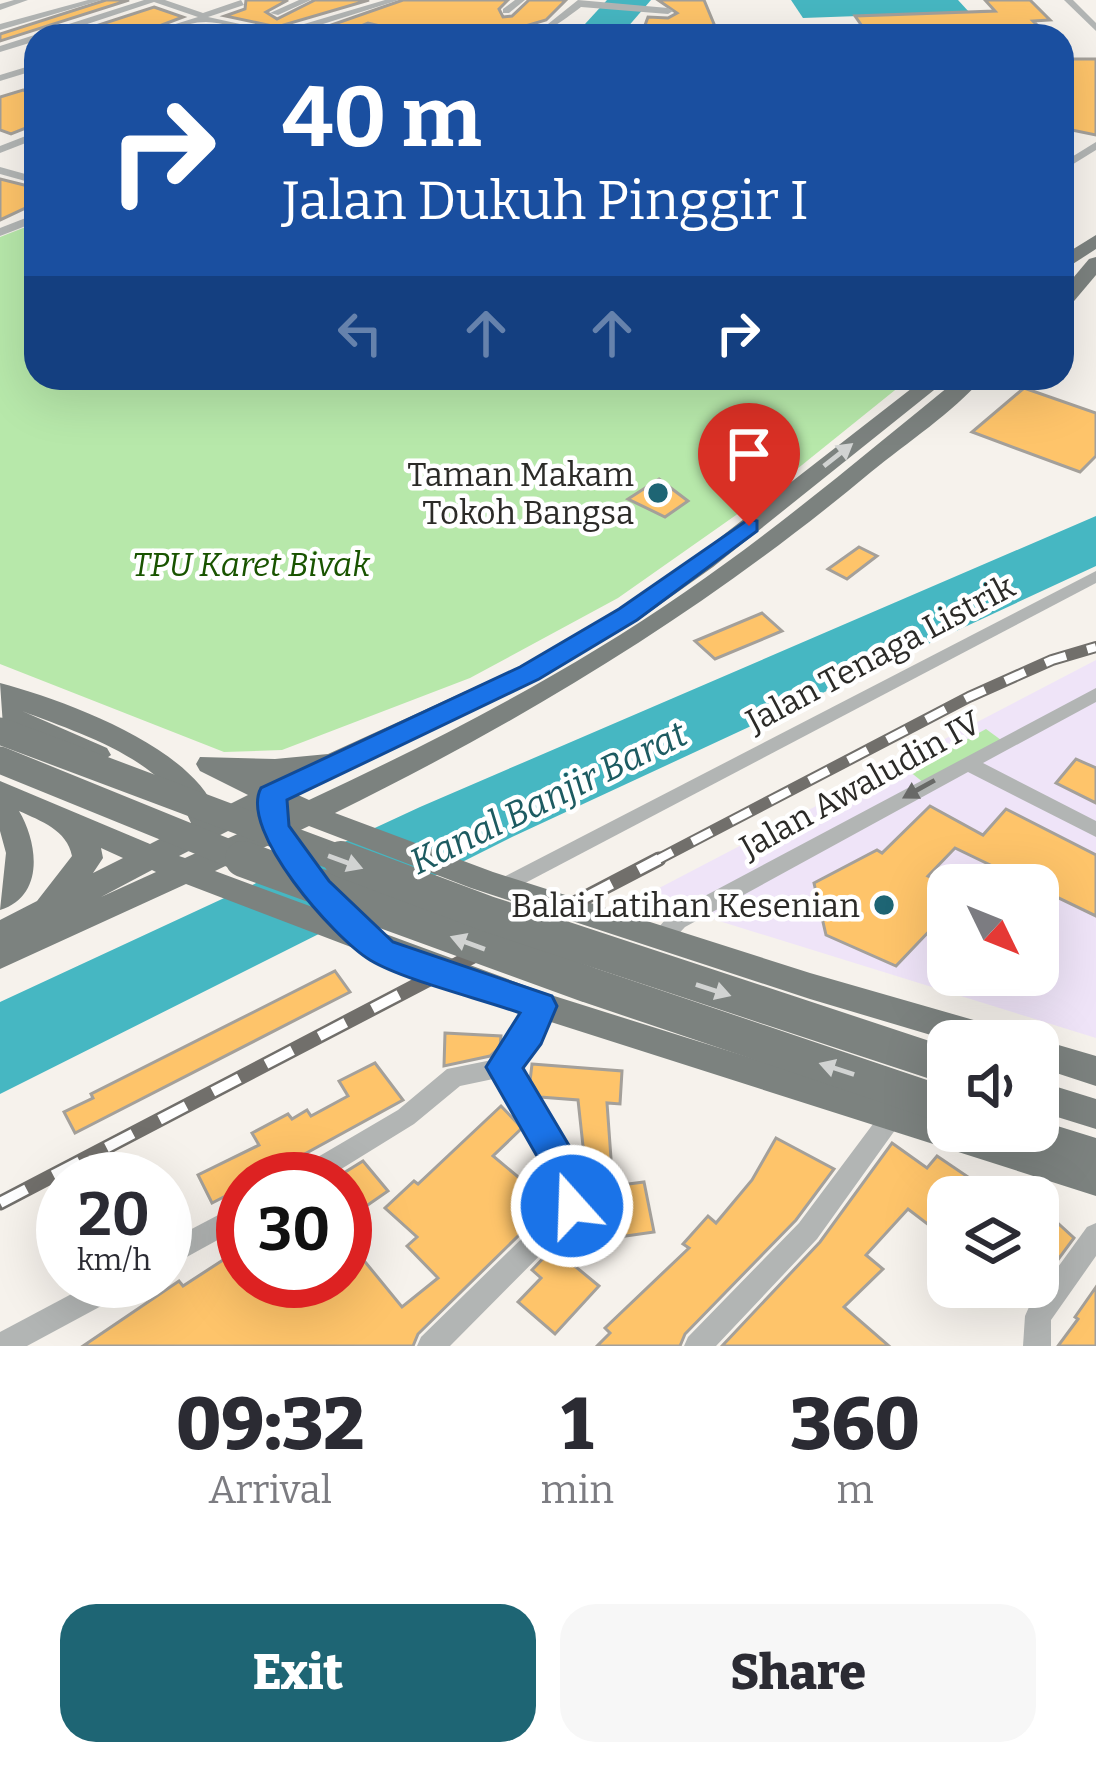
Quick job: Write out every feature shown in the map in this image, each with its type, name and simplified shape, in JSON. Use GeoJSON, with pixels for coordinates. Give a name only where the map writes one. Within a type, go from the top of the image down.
{"type":"FeatureCollection","features":[{"type":"Feature","properties":{"kind":"main road"},"geometry":{"type":"LineString","coordinates":[[0,956],[188,870],[206,830],[347,757],[529,673],[628,615],[923,390]]}},
{"type":"Feature","properties":{"kind":"main road"},"geometry":{"type":"LineString","coordinates":[[0,934],[281,837],[303,812],[548,687],[664,617],[775,538],[957,390]]}},
{"type":"Feature","properties":{"kind":"main road"},"geometry":{"type":"LineString","coordinates":[[759,518],[796,520]]}},
{"type":"Feature","properties":{"kind":"main road"},"geometry":{"type":"LineString","coordinates":[[759,518],[775,538]]}},
{"type":"Feature","properties":{"kind":"main road"},"geometry":{"type":"LineString","coordinates":[[0,696],[148,756],[275,769],[347,757]]}},
{"type":"Feature","properties":{"kind":"main road"},"geometry":{"type":"LineString","coordinates":[[0,696],[14,718],[106,759],[127,776],[126,790],[115,802],[58,818]]}},
{"type":"Feature","properties":{"kind":"main road"},"geometry":{"type":"LineString","coordinates":[[0,730],[488,914],[927,1059]]}},
{"type":"Feature","properties":{"kind":"main road"},"geometry":{"type":"LineString","coordinates":[[148,756],[197,794],[206,830],[188,870]]}},
{"type":"Feature","properties":{"kind":"main road"},"geometry":{"type":"LineString","coordinates":[[0,760],[330,894],[650,1008],[927,1099]]}},
{"type":"Feature","properties":{"kind":"main road"},"geometry":{"type":"LineString","coordinates":[[210,764],[348,832],[661,938],[929,1020]]}},
{"type":"Feature","properties":{"kind":"main road"},"geometry":{"type":"LineString","coordinates":[[0,791],[344,929],[381,951],[598,1026],[1096,1180]]}},
{"type":"Feature","properties":{"kind":"main road"},"geometry":{"type":"LineString","coordinates":[[271,795],[281,837],[344,929]]}},
{"type":"Feature","properties":{"kind":"main road"},"geometry":{"type":"LineString","coordinates":[[0,808],[24,847],[21,867],[0,898]]}},
{"type":"Feature","properties":{"kind":"main road"},"geometry":{"type":"LineString","coordinates":[[32,920],[88,857],[83,838],[58,818]]}},
{"type":"Feature","properties":{"kind":"main road"},"geometry":{"type":"LineString","coordinates":[[598,1026],[592,1004],[604,968],[621,951],[661,938]]}},
{"type":"Feature","properties":{"kind":"main road"},"geometry":{"type":"LineString","coordinates":[[1059,1060],[1096,1071]]}},
{"type":"Feature","properties":{"kind":"main road"},"geometry":{"type":"LineString","coordinates":[[1059,1103],[1096,1114]]}},
{"type":"Feature","properties":{"kind":"main road"},"geometry":{"type":"LineString","coordinates":[[1059,1142],[1096,1154]]}},
{"type":"Feature","properties":{"kind":"street"},"geometry":{"type":"LineString","coordinates":[[0,7],[19,0]]}},
{"type":"Feature","properties":{"kind":"street"},"geometry":{"type":"LineString","coordinates":[[24,34],[0,27],[98,0]]}},
{"type":"Feature","properties":{"kind":"street"},"geometry":{"type":"LineString","coordinates":[[110,0],[128,8]]}},
{"type":"Feature","properties":{"kind":"street"},"geometry":{"type":"LineString","coordinates":[[79,24],[154,0],[202,16],[241,3],[233,0]]}},
{"type":"Feature","properties":{"kind":"street"},"geometry":{"type":"LineString","coordinates":[[275,13],[307,0]]}},
{"type":"Feature","properties":{"kind":"street"},"geometry":{"type":"LineString","coordinates":[[506,11],[521,0]]}},
{"type":"Feature","properties":{"kind":"street"},"geometry":{"type":"LineString","coordinates":[[1068,0],[1096,28]]}},
{"type":"Feature","properties":{"kind":"street"},"geometry":{"type":"LineString","coordinates":[[311,24],[386,1]]}},
{"type":"Feature","properties":{"kind":"street"},"geometry":{"type":"LineString","coordinates":[[554,24],[586,3],[669,8]]}},
{"type":"Feature","properties":{"kind":"street"},"geometry":{"type":"LineString","coordinates":[[185,24],[203,19],[224,24]]}},
{"type":"Feature","properties":{"kind":"street","name":"Jalan Tenaga Listrik"},"geometry":{"type":"LineString","coordinates":[[492,883],[1096,576]]}},
{"type":"Feature","properties":{"kind":"street","name":"Jalan Awaludin IV"},"geometry":{"type":"LineString","coordinates":[[661,938],[677,921],[1096,694]]}},
{"type":"Feature","properties":{"kind":"street"},"geometry":{"type":"LineString","coordinates":[[968,763],[1096,830]]}},
{"type":"Feature","properties":{"kind":"street"},"geometry":{"type":"LineString","coordinates":[[348,1152],[406,1117],[455,1076],[483,1077],[504,1067],[528,1034],[540,1006]]}},
{"type":"Feature","properties":{"kind":"street"},"geometry":{"type":"LineString","coordinates":[[431,1346],[572,1206],[573,1184],[504,1067]]}},
{"type":"Feature","properties":{"kind":"street"},"geometry":{"type":"LineString","coordinates":[[698,1346],[808,1231],[890,1119]]}},
{"type":"Feature","properties":{"kind":"street"},"geometry":{"type":"LineString","coordinates":[[1037,1346],[1038,1316],[1096,1235]]}},
{"type":"Feature","properties":{"kind":"street"},"geometry":{"type":"LineString","coordinates":[[0,1346],[71,1308]]}},
{"type":"Feature","properties":{"kind":"shaded area"},"geometry":{"type":"Polygon","coordinates":[[[1096,660],[1096,1038],[1059,1027],[1059,1020],[1038,1020],[961,996],[1059,996],[1059,864],[927,864],[927,986],[642,897],[1096,660]]]}},
{"type":"Feature","properties":{"kind":"green space","name":"TPU Karet Bivak"},"geometry":{"type":"Polygon","coordinates":[[[24,228],[24,390],[895,390],[766,494],[618,598],[470,678],[282,750],[224,752],[0,664],[0,237],[24,228]]]}},
{"type":"Feature","properties":{"kind":"green space"},"geometry":{"type":"Polygon","coordinates":[[[986,729],[1001,740],[924,783],[909,771],[986,729]]]}},
{"type":"Feature","properties":{"kind":"water"},"geometry":{"type":"Polygon","coordinates":[[[607,0],[651,0],[630,24],[585,24],[607,0]]]}},
{"type":"Feature","properties":{"kind":"water"},"geometry":{"type":"Polygon","coordinates":[[[791,0],[958,0],[969,12],[803,18],[791,0]]]}},
{"type":"Feature","properties":{"kind":"water","name":"Kanal Banjir Barat"},"geometry":{"type":"Polygon","coordinates":[[[1096,516],[1096,566],[512,837],[0,1094],[0,1002],[420,807],[1096,516]]]}},
{"type":"Feature","properties":{"kind":"building"},"geometry":{"type":"Polygon","coordinates":[[[106,0],[129,0],[53,24],[31,24],[106,0]]]}},
{"type":"Feature","properties":{"kind":"building"},"geometry":{"type":"Polygon","coordinates":[[[246,0],[288,0],[266,12],[277,19],[315,0],[369,0],[287,24],[225,16],[245,9],[246,0]]]}},
{"type":"Feature","properties":{"kind":"building"},"geometry":{"type":"Polygon","coordinates":[[[403,0],[508,0],[499,9],[503,17],[512,16],[529,0],[566,0],[546,20],[532,24],[334,24],[403,0]]]}},
{"type":"Feature","properties":{"kind":"building"},"geometry":{"type":"Polygon","coordinates":[[[658,0],[704,0],[714,24],[645,24],[648,17],[668,18],[677,13],[658,0]]]}},
{"type":"Feature","properties":{"kind":"building"},"geometry":{"type":"Polygon","coordinates":[[[985,0],[1030,0],[1050,20],[1033,21],[1036,24],[861,24],[855,16],[995,11],[985,0]]]}},
{"type":"Feature","properties":{"kind":"building"},"geometry":{"type":"Polygon","coordinates":[[[154,7],[183,17],[165,24],[102,24],[154,7]]]}},
{"type":"Feature","properties":{"kind":"building"},"geometry":{"type":"Polygon","coordinates":[[[24,26],[24,33],[0,41],[0,34],[24,26]]]}},
{"type":"Feature","properties":{"kind":"building"},"geometry":{"type":"Polygon","coordinates":[[[1074,59],[1096,59],[1096,135],[1074,130],[1074,59]]]}},
{"type":"Feature","properties":{"kind":"building"},"geometry":{"type":"Polygon","coordinates":[[[24,90],[24,129],[11,134],[0,130],[0,97],[24,90]]]}},
{"type":"Feature","properties":{"kind":"building"},"geometry":{"type":"Polygon","coordinates":[[[0,179],[24,185],[24,209],[0,220],[0,179]]]}},
{"type":"Feature","properties":{"kind":"building"},"geometry":{"type":"Polygon","coordinates":[[[1022,390],[1030,390],[1096,413],[1096,456],[1080,472],[972,432],[1022,390]]]}},
{"type":"Feature","properties":{"kind":"building","name":"Taman Makam Tokoh Bangsa"},"geometry":{"type":"Polygon","coordinates":[[[659,479],[688,501],[665,517],[628,499],[659,479]]]}},
{"type":"Feature","properties":{"kind":"building"},"geometry":{"type":"Polygon","coordinates":[[[859,547],[877,556],[847,579],[828,569],[859,547]]]}},
{"type":"Feature","properties":{"kind":"building"},"geometry":{"type":"Polygon","coordinates":[[[762,613],[782,631],[715,659],[695,641],[762,613]]]}},
{"type":"Feature","properties":{"kind":"building"},"geometry":{"type":"Polygon","coordinates":[[[1076,759],[1096,768],[1096,803],[1056,783],[1076,759]]]}},
{"type":"Feature","properties":{"kind":"building"},"geometry":{"type":"Polygon","coordinates":[[[930,806],[983,835],[1006,809],[1096,855],[1096,916],[1059,898],[1059,864],[988,864],[955,848],[940,864],[927,864],[927,933],[896,966],[826,935],[814,883],[877,850],[882,853],[930,806]]]}},
{"type":"Feature","properties":{"kind":"building"},"geometry":{"type":"Polygon","coordinates":[[[335,971],[350,992],[75,1133],[64,1112],[93,1098],[91,1094],[335,971]]]}},
{"type":"Feature","properties":{"kind":"building"},"geometry":{"type":"Polygon","coordinates":[[[445,1033],[501,1036],[500,1047],[490,1056],[444,1066],[445,1033]]]}},
{"type":"Feature","properties":{"kind":"building"},"geometry":{"type":"Polygon","coordinates":[[[375,1063],[403,1100],[308,1152],[245,1152],[259,1145],[252,1133],[288,1114],[292,1119],[307,1110],[311,1116],[348,1096],[339,1081],[375,1063]]]}},
{"type":"Feature","properties":{"kind":"building"},"geometry":{"type":"Polygon","coordinates":[[[532,1064],[622,1071],[620,1104],[607,1103],[613,1186],[644,1182],[654,1232],[556,1246],[584,1217],[589,1201],[578,1100],[540,1097],[530,1081],[532,1064]]]}},
{"type":"Feature","properties":{"kind":"building"},"geometry":{"type":"Polygon","coordinates":[[[501,1106],[522,1128],[493,1156],[523,1181],[542,1163],[556,1186],[556,1199],[418,1334],[413,1346],[83,1346],[139,1308],[192,1308],[192,1280],[216,1265],[216,1308],[372,1308],[372,1270],[402,1307],[438,1278],[407,1246],[417,1237],[385,1208],[414,1181],[418,1184],[501,1106]]]}},
{"type":"Feature","properties":{"kind":"building"},"geometry":{"type":"Polygon","coordinates":[[[776,1138],[834,1169],[796,1220],[685,1334],[680,1346],[597,1346],[610,1333],[605,1328],[689,1248],[683,1244],[708,1216],[716,1223],[752,1180],[776,1138]]]}},
{"type":"Feature","properties":{"kind":"building"},"geometry":{"type":"Polygon","coordinates":[[[892,1143],[927,1168],[937,1156],[967,1176],[927,1176],[927,1224],[908,1209],[866,1255],[883,1269],[844,1307],[889,1346],[722,1346],[820,1242],[892,1143]]]}},
{"type":"Feature","properties":{"kind":"building"},"geometry":{"type":"Polygon","coordinates":[[[216,1166],[216,1201],[212,1203],[198,1175],[216,1166]]]}},
{"type":"Feature","properties":{"kind":"building"},"geometry":{"type":"Polygon","coordinates":[[[372,1172],[388,1191],[372,1202],[372,1172]]]}},
{"type":"Feature","properties":{"kind":"building"},"geometry":{"type":"Polygon","coordinates":[[[1059,1224],[1074,1238],[1059,1258],[1059,1224]]]}},
{"type":"Feature","properties":{"kind":"building"},"geometry":{"type":"Polygon","coordinates":[[[553,1248],[599,1286],[555,1334],[518,1302],[541,1278],[532,1270],[553,1248]]]}},
{"type":"Feature","properties":{"kind":"building"},"geometry":{"type":"Polygon","coordinates":[[[1096,1287],[1096,1346],[1058,1346],[1078,1319],[1096,1287]]]}},
{"type":"Feature","properties":{"kind":"railway"},"geometry":{"type":"LineString","coordinates":[[653,862],[969,697],[1052,660],[1096,647]]}},
{"type":"Feature","properties":{"kind":"railway"},"geometry":{"type":"LineString","coordinates":[[0,1203],[659,859]]}},
{"type":"Feature","properties":{"kind":"place","name":"Taman Makam Tokoh Bangsa"},"geometry":{"type":"Point","coordinates":[658,493]}},
{"type":"Feature","properties":{"kind":"place","name":"Balai Latihan Kesenian"},"geometry":{"type":"Point","coordinates":[884,905]}},
{"type":"Feature","properties":{"kind":"route"},"geometry":{"type":"LineString","coordinates":[[572,1206],[573,1184],[504,1067],[528,1034],[540,1006],[381,951],[318,890],[274,827],[271,795],[529,673],[628,615],[749,526]]}}]}
